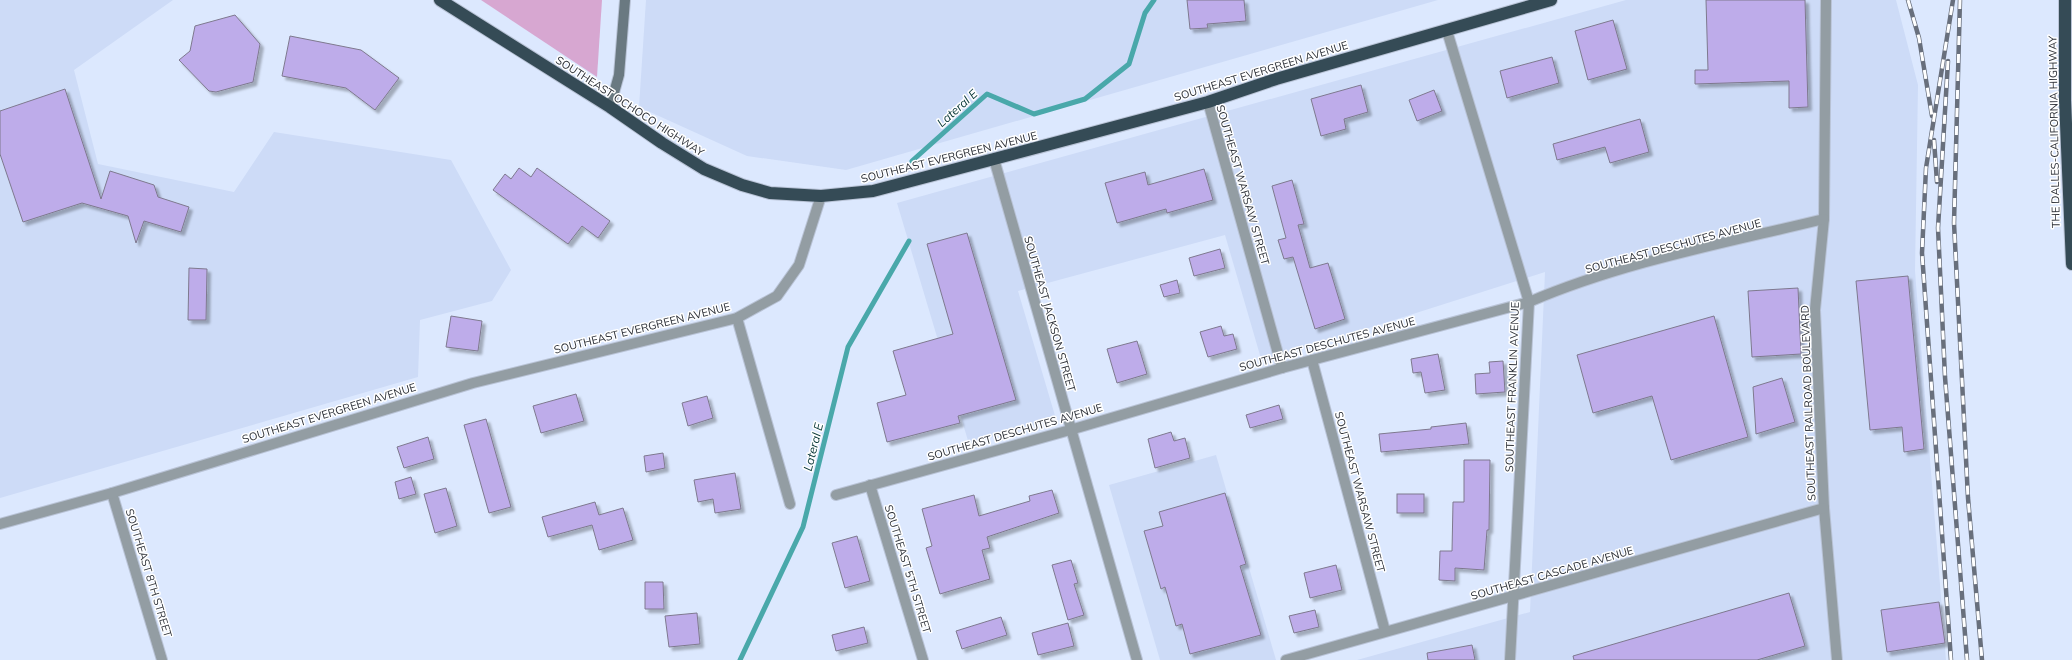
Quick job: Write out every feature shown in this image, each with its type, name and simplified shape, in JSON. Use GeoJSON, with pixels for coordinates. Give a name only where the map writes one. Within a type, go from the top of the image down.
{"type":"FeatureCollection","features":[{"type":"Feature","properties":{"kind":"highway","name":"SOUTHEAST OCHOCO HIGHWAY"},"geometry":{"type":"LineString","coordinates":[[440,0],[610,107],[662,143],[704,168],[742,185],[770,193],[821,196]]}},
{"type":"Feature","properties":{"kind":"highway","name":"SOUTHEAST EVERGREEN AVENUE"},"geometry":{"type":"LineString","coordinates":[[821,196],[873,191],[1208,102],[1276,79],[1551,0]]}},
{"type":"Feature","properties":{"kind":"highway","name":"THE DALLES-CALIFORNIA HIGHWAY"},"geometry":{"type":"LineString","coordinates":[[2065,0],[2065,100],[2072,264]]}},
{"type":"Feature","properties":{"kind":"street"},"geometry":{"type":"LineString","coordinates":[[610,107],[619,75],[625,0]]}},
{"type":"Feature","properties":{"kind":"street","name":"SOUTHEAST RAILROAD BOULEVARD"},"geometry":{"type":"LineString","coordinates":[[1826,0],[1824,219],[1815,310],[1824,508],[1837,660]]}},
{"type":"Feature","properties":{"kind":"street","name":"SOUTHEAST FRANKLIN AVENUE"},"geometry":{"type":"LineString","coordinates":[[1447,31],[1529,302],[1510,660]]}},
{"type":"Feature","properties":{"kind":"street","name":"SOUTHEAST WARSAW STREET"},"geometry":{"type":"LineString","coordinates":[[1208,102],[1282,368]]}},
{"type":"Feature","properties":{"kind":"street","name":"SOUTHEAST JACKSON STREET"},"geometry":{"type":"LineString","coordinates":[[994,159],[1070,430],[1137,660]]}},
{"type":"Feature","properties":{"kind":"street","name":"SOUTHEAST EVERGREEN AVENUE"},"geometry":{"type":"LineString","coordinates":[[0,524],[112,492],[474,383],[737,318],[777,296],[799,265],[821,196]]}},
{"type":"Feature","properties":{"kind":"street","name":"SOUTHEAST DESCHUTES AVENUE"},"geometry":{"type":"LineString","coordinates":[[836,495],[1070,430],[1282,368],[1529,302],[1556,291],[1648,262],[1824,219]]}},
{"type":"Feature","properties":{"kind":"street"},"geometry":{"type":"LineString","coordinates":[[737,318],[790,504]]}},
{"type":"Feature","properties":{"kind":"street","name":"SOUTHEAST WARSAW STREET"},"geometry":{"type":"LineString","coordinates":[[1312,360],[1385,631]]}},
{"type":"Feature","properties":{"kind":"street","name":"SOUTHEAST 5TH STREET"},"geometry":{"type":"LineString","coordinates":[[870,485],[923,660]]}},
{"type":"Feature","properties":{"kind":"street","name":"SOUTHEAST 8TH STREET"},"geometry":{"type":"LineString","coordinates":[[112,492],[162,660]]}},
{"type":"Feature","properties":{"kind":"street","name":"SOUTHEAST CASCADE AVENUE"},"geometry":{"type":"LineString","coordinates":[[1286,660],[1824,508]]}},
{"type":"Feature","properties":{"kind":"shaded area"},"geometry":{"type":"Polygon","coordinates":[[[0,0],[173,0],[74,70],[98,164],[234,192],[274,132],[451,160],[511,270],[492,301],[420,320],[418,377],[0,498],[0,0]]]}},
{"type":"Feature","properties":{"kind":"shaded area"},"geometry":{"type":"Polygon","coordinates":[[[481,0],[602,0],[597,77],[481,0]]]}},
{"type":"Feature","properties":{"kind":"shaded area"},"geometry":{"type":"Polygon","coordinates":[[[646,0],[1438,0],[846,170],[747,156],[639,107],[646,0]]]}},
{"type":"Feature","properties":{"kind":"shaded area"},"geometry":{"type":"Polygon","coordinates":[[[1626,0],[1896,0],[1918,85],[1915,271],[1946,660],[1357,660],[1530,612],[1545,272],[1262,362],[1225,235],[1018,291],[1056,419],[969,444],[897,203],[1626,0]]]}},
{"type":"Feature","properties":{"kind":"shaded area"},"geometry":{"type":"Polygon","coordinates":[[[1216,455],[1276,660],[1160,660],[1109,485],[1216,455]]]}},
{"type":"Feature","properties":{"kind":"building"},"geometry":{"type":"Polygon","coordinates":[[[1187,0],[1244,0],[1246,21],[1207,24],[1208,28],[1190,29],[1187,0]]]}},
{"type":"Feature","properties":{"kind":"building"},"geometry":{"type":"Polygon","coordinates":[[[1706,0],[1805,0],[1808,107],[1789,108],[1789,81],[1695,84],[1695,70],[1708,70],[1706,0]]]}},
{"type":"Feature","properties":{"kind":"building"},"geometry":{"type":"Polygon","coordinates":[[[235,15],[260,44],[253,82],[216,92],[209,91],[179,60],[190,51],[195,26],[235,15]]]}},
{"type":"Feature","properties":{"kind":"building"},"geometry":{"type":"Polygon","coordinates":[[[1613,20],[1627,69],[1588,80],[1575,31],[1613,20]]]}},
{"type":"Feature","properties":{"kind":"building"},"geometry":{"type":"Polygon","coordinates":[[[290,36],[361,50],[399,78],[375,110],[346,88],[282,76],[290,36]]]}},
{"type":"Feature","properties":{"kind":"building"},"geometry":{"type":"Polygon","coordinates":[[[1552,57],[1559,83],[1507,98],[1500,71],[1552,57]]]}},
{"type":"Feature","properties":{"kind":"building"},"geometry":{"type":"Polygon","coordinates":[[[1361,85],[1368,112],[1344,119],[1346,129],[1321,136],[1311,99],[1361,85]]]}},
{"type":"Feature","properties":{"kind":"building"},"geometry":{"type":"Polygon","coordinates":[[[65,89],[101,199],[110,171],[154,185],[158,197],[189,207],[181,232],[144,221],[136,243],[128,216],[82,203],[23,222],[0,154],[0,111],[65,89]]]}},
{"type":"Feature","properties":{"kind":"building"},"geometry":{"type":"Polygon","coordinates":[[[1434,90],[1442,111],[1417,121],[1409,100],[1434,90]]]}},
{"type":"Feature","properties":{"kind":"building"},"geometry":{"type":"Polygon","coordinates":[[[1640,119],[1649,152],[1610,163],[1605,147],[1557,160],[1553,144],[1640,119]]]}},
{"type":"Feature","properties":{"kind":"building"},"geometry":{"type":"Polygon","coordinates":[[[519,168],[531,177],[537,168],[610,221],[598,238],[582,226],[568,244],[493,190],[505,174],[511,179],[519,168]]]}},
{"type":"Feature","properties":{"kind":"building"},"geometry":{"type":"Polygon","coordinates":[[[1204,169],[1213,200],[1167,213],[1166,209],[1117,223],[1105,183],[1145,172],[1148,185],[1204,169]]]}},
{"type":"Feature","properties":{"kind":"building"},"geometry":{"type":"Polygon","coordinates":[[[1292,180],[1304,224],[1298,225],[1310,268],[1328,263],[1345,319],[1315,329],[1293,257],[1284,259],[1278,240],[1286,238],[1272,186],[1292,180]]]}},
{"type":"Feature","properties":{"kind":"building"},"geometry":{"type":"Polygon","coordinates":[[[967,233],[1016,400],[958,416],[960,423],[887,442],[877,403],[906,395],[893,351],[953,334],[927,244],[967,233]]]}},
{"type":"Feature","properties":{"kind":"building"},"geometry":{"type":"Polygon","coordinates":[[[1220,249],[1225,268],[1194,276],[1189,258],[1220,249]]]}},
{"type":"Feature","properties":{"kind":"building"},"geometry":{"type":"Polygon","coordinates":[[[189,268],[207,269],[206,320],[188,320],[189,268]]]}},
{"type":"Feature","properties":{"kind":"building"},"geometry":{"type":"Polygon","coordinates":[[[1908,276],[1924,449],[1904,452],[1902,427],[1870,430],[1856,281],[1908,276]]]}},
{"type":"Feature","properties":{"kind":"building"},"geometry":{"type":"Polygon","coordinates":[[[1177,280],[1180,293],[1164,297],[1160,285],[1177,280]]]}},
{"type":"Feature","properties":{"kind":"building"},"geometry":{"type":"Polygon","coordinates":[[[1798,288],[1801,354],[1752,357],[1748,291],[1798,288]]]}},
{"type":"Feature","properties":{"kind":"building"},"geometry":{"type":"Polygon","coordinates":[[[451,316],[482,321],[478,351],[446,347],[451,316]]]}},
{"type":"Feature","properties":{"kind":"building"},"geometry":{"type":"Polygon","coordinates":[[[1714,316],[1748,437],[1671,460],[1652,396],[1593,413],[1577,355],[1714,316]]]}},
{"type":"Feature","properties":{"kind":"building"},"geometry":{"type":"Polygon","coordinates":[[[1221,326],[1224,336],[1233,334],[1237,349],[1208,357],[1200,332],[1221,326]]]}},
{"type":"Feature","properties":{"kind":"building"},"geometry":{"type":"Polygon","coordinates":[[[1137,341],[1147,374],[1117,383],[1107,349],[1137,341]]]}},
{"type":"Feature","properties":{"kind":"building"},"geometry":{"type":"Polygon","coordinates":[[[1438,354],[1445,390],[1425,393],[1421,372],[1413,373],[1411,359],[1438,354]]]}},
{"type":"Feature","properties":{"kind":"building"},"geometry":{"type":"Polygon","coordinates":[[[1503,361],[1505,392],[1476,394],[1475,374],[1490,373],[1489,362],[1503,361]]]}},
{"type":"Feature","properties":{"kind":"building"},"geometry":{"type":"Polygon","coordinates":[[[1782,378],[1795,422],[1756,434],[1753,387],[1782,378]]]}},
{"type":"Feature","properties":{"kind":"building"},"geometry":{"type":"Polygon","coordinates":[[[576,394],[584,421],[541,433],[533,406],[576,394]]]}},
{"type":"Feature","properties":{"kind":"building"},"geometry":{"type":"Polygon","coordinates":[[[707,396],[713,418],[688,426],[682,403],[707,396]]]}},
{"type":"Feature","properties":{"kind":"building"},"geometry":{"type":"Polygon","coordinates":[[[1279,405],[1283,419],[1250,428],[1246,415],[1279,405]]]}},
{"type":"Feature","properties":{"kind":"building"},"geometry":{"type":"Polygon","coordinates":[[[486,419],[511,507],[489,513],[464,425],[486,419]]]}},
{"type":"Feature","properties":{"kind":"building"},"geometry":{"type":"Polygon","coordinates":[[[1466,423],[1469,444],[1381,452],[1379,434],[1431,429],[1431,427],[1466,423]]]}},
{"type":"Feature","properties":{"kind":"building"},"geometry":{"type":"Polygon","coordinates":[[[1171,432],[1174,441],[1185,438],[1190,458],[1155,468],[1148,439],[1171,432]]]}},
{"type":"Feature","properties":{"kind":"building"},"geometry":{"type":"Polygon","coordinates":[[[428,437],[434,459],[404,468],[397,447],[428,437]]]}},
{"type":"Feature","properties":{"kind":"building"},"geometry":{"type":"Polygon","coordinates":[[[663,453],[665,468],[646,472],[644,456],[663,453]]]}},
{"type":"Feature","properties":{"kind":"building"},"geometry":{"type":"Polygon","coordinates":[[[1464,460],[1490,460],[1489,530],[1487,530],[1484,570],[1455,568],[1455,581],[1439,580],[1440,551],[1452,551],[1453,502],[1464,502],[1464,460]]]}},
{"type":"Feature","properties":{"kind":"building"},"geometry":{"type":"Polygon","coordinates":[[[735,473],[741,509],[715,513],[713,499],[698,502],[694,480],[735,473]]]}},
{"type":"Feature","properties":{"kind":"building"},"geometry":{"type":"Polygon","coordinates":[[[411,477],[416,494],[399,499],[395,482],[411,477]]]}},
{"type":"Feature","properties":{"kind":"building"},"geometry":{"type":"Polygon","coordinates":[[[446,488],[457,526],[435,533],[424,494],[446,488]]]}},
{"type":"Feature","properties":{"kind":"building"},"geometry":{"type":"Polygon","coordinates":[[[1052,490],[1059,513],[987,537],[990,548],[982,550],[990,579],[940,594],[926,548],[932,546],[922,509],[974,495],[979,516],[1030,501],[1029,496],[1052,490]]]}},
{"type":"Feature","properties":{"kind":"building"},"geometry":{"type":"Polygon","coordinates":[[[1225,493],[1246,564],[1240,566],[1261,635],[1190,654],[1182,624],[1176,626],[1165,587],[1161,589],[1144,531],[1163,526],[1159,512],[1225,493]]]}},
{"type":"Feature","properties":{"kind":"building"},"geometry":{"type":"Polygon","coordinates":[[[1397,494],[1424,494],[1424,513],[1397,513],[1397,494]]]}},
{"type":"Feature","properties":{"kind":"building"},"geometry":{"type":"Polygon","coordinates":[[[595,502],[599,515],[623,508],[633,540],[599,550],[592,525],[548,537],[542,517],[595,502]]]}},
{"type":"Feature","properties":{"kind":"building"},"geometry":{"type":"Polygon","coordinates":[[[857,536],[870,581],[845,588],[832,543],[857,536]]]}},
{"type":"Feature","properties":{"kind":"building"},"geometry":{"type":"Polygon","coordinates":[[[1071,560],[1078,583],[1074,584],[1084,615],[1068,620],[1052,565],[1071,560]]]}},
{"type":"Feature","properties":{"kind":"building"},"geometry":{"type":"Polygon","coordinates":[[[1336,565],[1342,590],[1310,598],[1304,573],[1336,565]]]}},
{"type":"Feature","properties":{"kind":"building"},"geometry":{"type":"Polygon","coordinates":[[[645,582],[663,582],[664,609],[645,609],[645,582]]]}},
{"type":"Feature","properties":{"kind":"building"},"geometry":{"type":"Polygon","coordinates":[[[1789,593],[1805,646],[1757,660],[1574,660],[1573,656],[1789,593]]]}},
{"type":"Feature","properties":{"kind":"building"},"geometry":{"type":"Polygon","coordinates":[[[1939,602],[1945,643],[1887,652],[1881,610],[1939,602]]]}},
{"type":"Feature","properties":{"kind":"building"},"geometry":{"type":"Polygon","coordinates":[[[1315,610],[1319,627],[1294,633],[1289,616],[1315,610]]]}},
{"type":"Feature","properties":{"kind":"building"},"geometry":{"type":"Polygon","coordinates":[[[697,613],[700,644],[669,647],[665,616],[697,613]]]}},
{"type":"Feature","properties":{"kind":"building"},"geometry":{"type":"Polygon","coordinates":[[[1001,617],[1007,635],[962,649],[956,631],[1001,617]]]}},
{"type":"Feature","properties":{"kind":"building"},"geometry":{"type":"Polygon","coordinates":[[[1068,623],[1074,646],[1038,655],[1032,633],[1068,623]]]}},
{"type":"Feature","properties":{"kind":"building"},"geometry":{"type":"Polygon","coordinates":[[[864,627],[868,643],[836,651],[832,635],[864,627]]]}},
{"type":"Feature","properties":{"kind":"building"},"geometry":{"type":"Polygon","coordinates":[[[1472,645],[1475,660],[1428,660],[1427,653],[1472,645]]]}},
{"type":"Feature","properties":{"kind":"waterway","name":"Lateral E"},"geometry":{"type":"LineString","coordinates":[[912,161],[987,94],[1034,114],[1085,99],[1129,64],[1145,13],[1154,0]]}},
{"type":"Feature","properties":{"kind":"waterway","name":"Lateral E"},"geometry":{"type":"LineString","coordinates":[[740,660],[803,527],[848,347],[909,241]]}},
{"type":"Feature","properties":{"kind":"railway"},"geometry":{"type":"LineString","coordinates":[[1908,0],[1919,38],[1932,116]]}},
{"type":"Feature","properties":{"kind":"railway"},"geometry":{"type":"LineString","coordinates":[[1951,660],[1922,253],[1926,168],[1953,0]]}},
{"type":"Feature","properties":{"kind":"railway"},"geometry":{"type":"LineString","coordinates":[[1960,0],[1954,223],[1968,498],[1982,660]]}},
{"type":"Feature","properties":{"kind":"railway"},"geometry":{"type":"LineString","coordinates":[[1948,61],[1938,228],[1945,377],[1967,660]]}},
{"type":"Feature","properties":{"kind":"railway"},"geometry":{"type":"LineString","coordinates":[[1934,140],[1937,182]]}}]}
